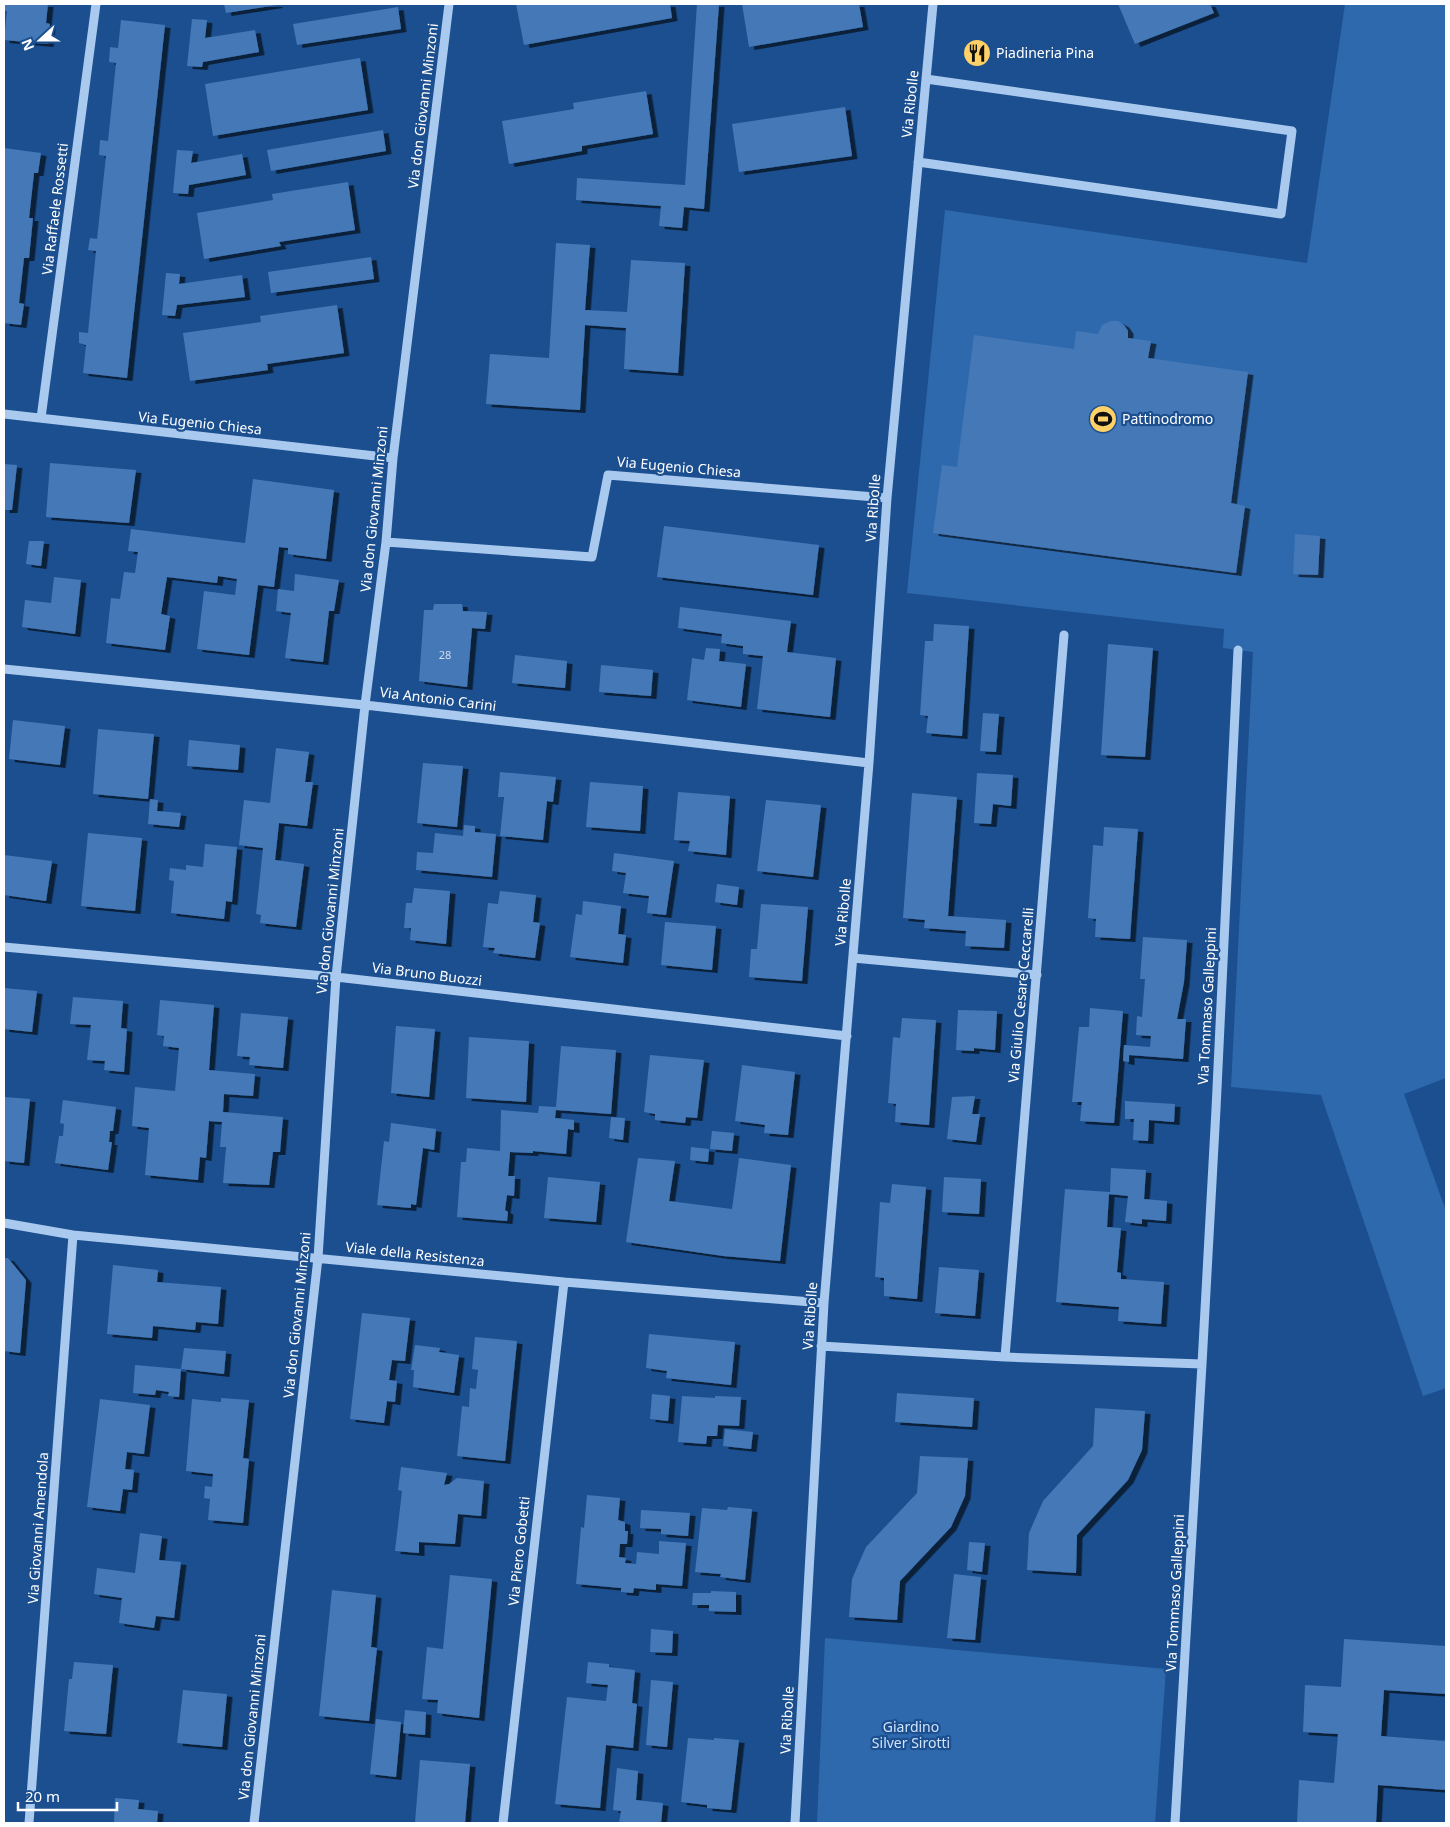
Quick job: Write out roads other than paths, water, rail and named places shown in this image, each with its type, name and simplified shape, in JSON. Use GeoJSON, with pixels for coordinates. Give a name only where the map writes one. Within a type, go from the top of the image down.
{"type":"FeatureCollection","features":[{"type":"Feature","properties":{"kind":"street","name":"Via Raffaele Rossetti"},"geometry":{"type":"LineString","coordinates":[[41,418],[96,4]]}},
{"type":"Feature","properties":{"kind":"street","name":"Via don Giovanni Minzoni"},"geometry":{"type":"LineString","coordinates":[[254,1823],[318,1258],[336,977],[365,705],[386,542],[393,458],[449,4]]}},
{"type":"Feature","properties":{"kind":"street","name":"Via Ribolle"},"geometry":{"type":"LineString","coordinates":[[795,1823],[824,1304],[853,958],[887,498],[933,4]]}},
{"type":"Feature","properties":{"kind":"street"},"geometry":{"type":"LineString","coordinates":[[918,162],[1281,214],[1292,131],[926,80]]}},
{"type":"Feature","properties":{"kind":"street","name":"Via Eugenio Chiesa"},"geometry":{"type":"LineString","coordinates":[[4,414],[393,458]]}},
{"type":"Feature","properties":{"kind":"street","name":"Via Eugenio Chiesa"},"geometry":{"type":"LineString","coordinates":[[386,542],[592,556],[608,475],[887,498]]}},
{"type":"Feature","properties":{"kind":"street","name":"Via Giulio Cesare Ceccarelli"},"geometry":{"type":"LineString","coordinates":[[1004,1357],[1064,635]]}},
{"type":"Feature","properties":{"kind":"street","name":"Via Tommaso Galleppini"},"geometry":{"type":"LineString","coordinates":[[1175,1823],[1216,1109],[1238,650]]}},
{"type":"Feature","properties":{"kind":"street","name":"Via Antonio Carini"},"geometry":{"type":"LineString","coordinates":[[4,669],[365,705],[868,763]]}},
{"type":"Feature","properties":{"kind":"street","name":"Via Bruno Buozzi"},"geometry":{"type":"LineString","coordinates":[[4,947],[336,977],[846,1036]]}},
{"type":"Feature","properties":{"kind":"street"},"geometry":{"type":"LineString","coordinates":[[853,958],[1037,975]]}},
{"type":"Feature","properties":{"kind":"street","name":"Viale della Resistenza"},"geometry":{"type":"LineString","coordinates":[[4,1223],[73,1235],[564,1282],[824,1304]]}},
{"type":"Feature","properties":{"kind":"street","name":"Via Giovanni Amendola"},"geometry":{"type":"LineString","coordinates":[[29,1823],[73,1235]]}},
{"type":"Feature","properties":{"kind":"street","name":"Via Piero Gobetti"},"geometry":{"type":"LineString","coordinates":[[503,1823],[564,1282]]}},
{"type":"Feature","properties":{"kind":"street"},"geometry":{"type":"LineString","coordinates":[[821,1346],[1004,1357],[1202,1364]]}},
{"type":"Feature","properties":{"kind":"place","name":"Piadineria Pina"},"geometry":{"type":"Point","coordinates":[977,53]}},
{"type":"Feature","properties":{"kind":"place","name":"Pattinodromo"},"geometry":{"type":"Point","coordinates":[1103,419]}},
{"type":"Feature","properties":{"kind":"park label","name":"Giardino Silver Sirotti"},"geometry":{"type":"Point","coordinates":[911,1735]}}]}
